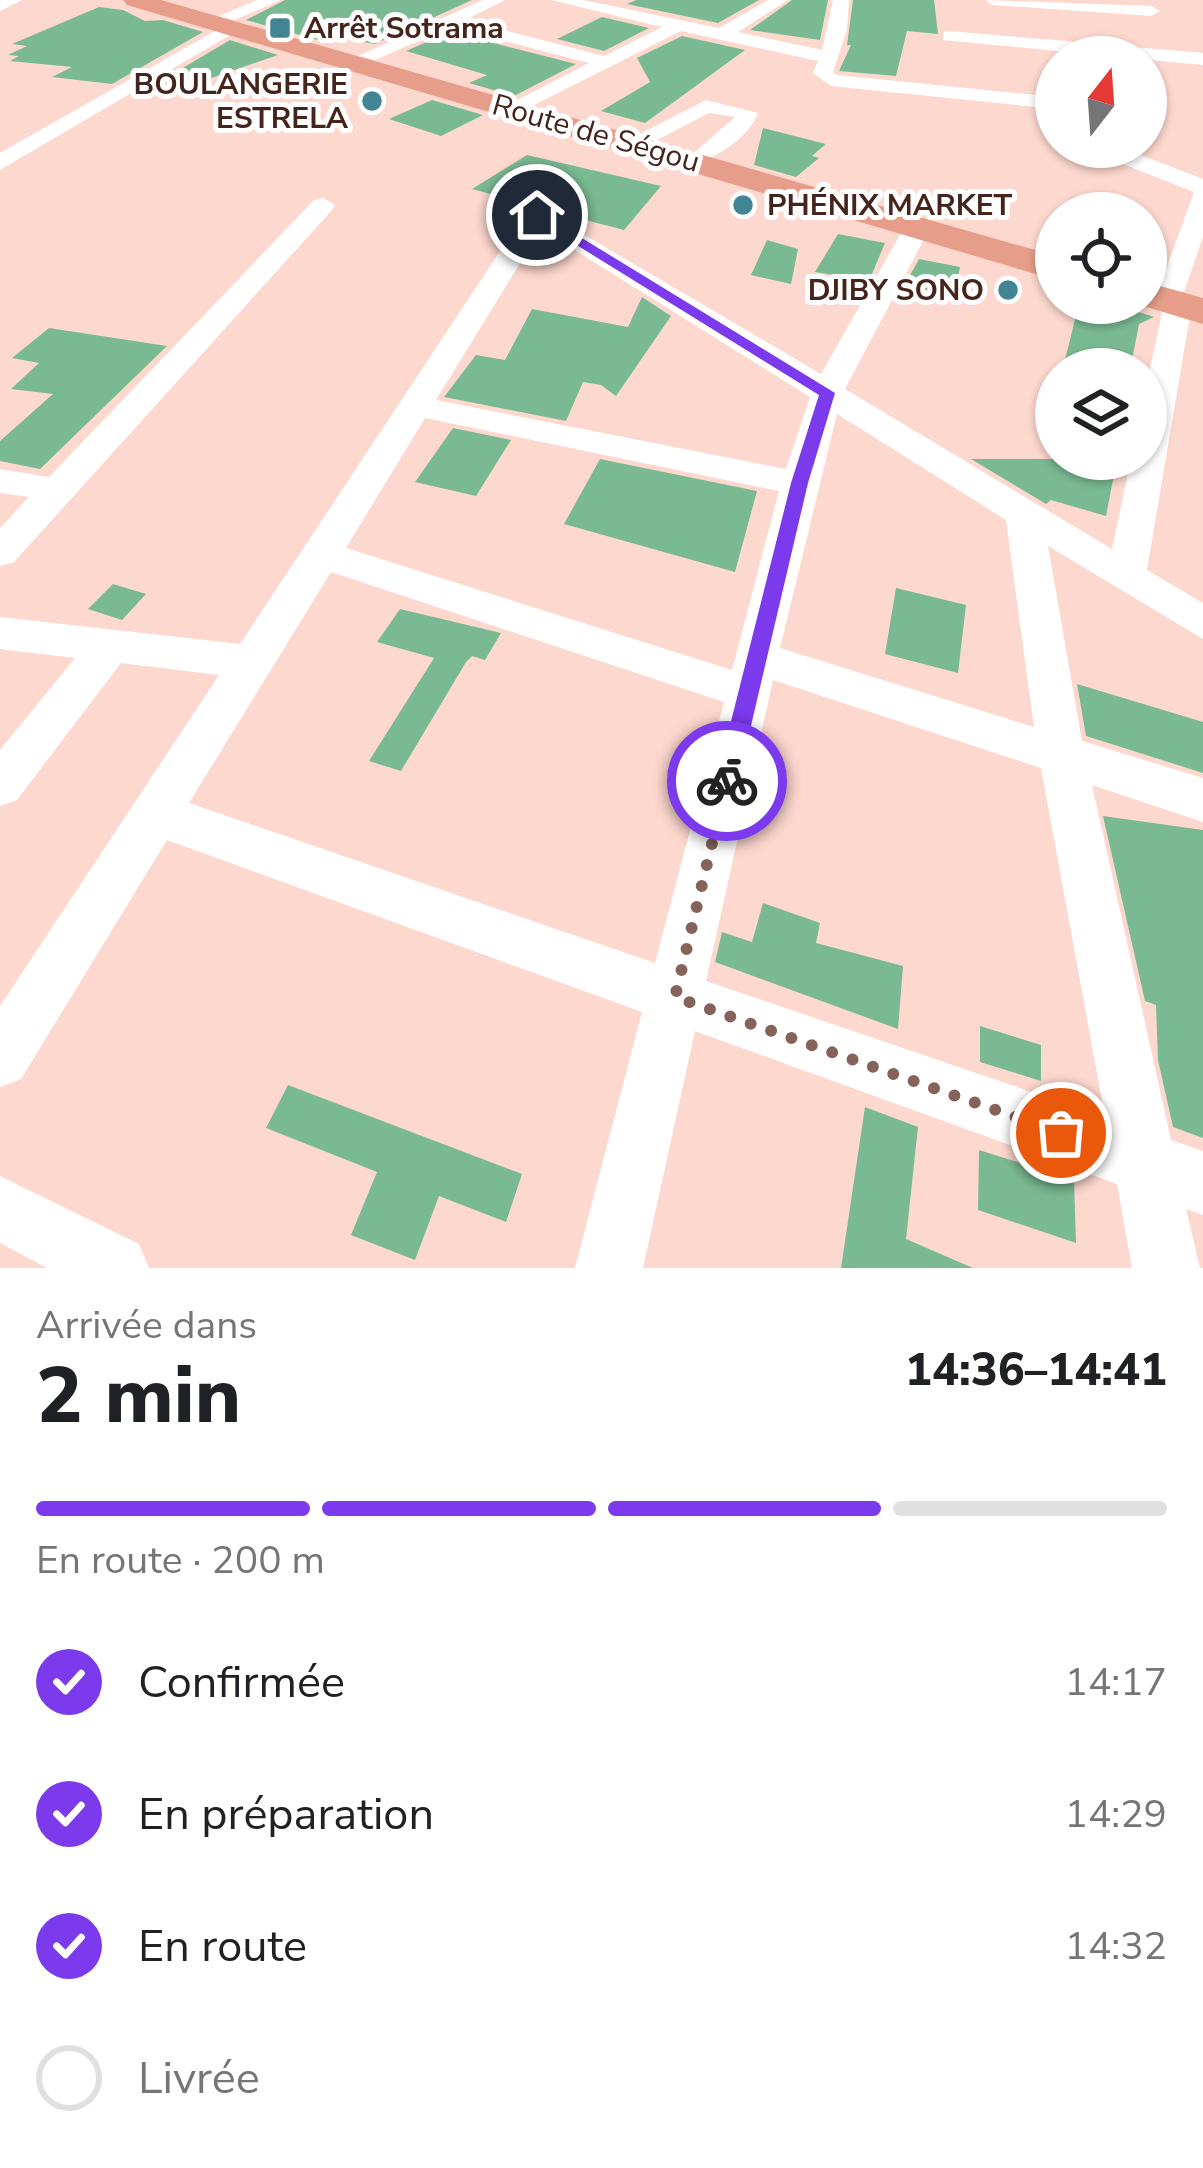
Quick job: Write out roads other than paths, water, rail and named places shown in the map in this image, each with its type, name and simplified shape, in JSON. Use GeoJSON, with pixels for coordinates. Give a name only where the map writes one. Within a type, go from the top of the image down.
{"type":"FeatureCollection","features":[{"type":"Feature","properties":{"kind":"highway","name":"Route de Ségou"},"geometry":{"type":"LineString","coordinates":[[135,0],[368,56],[1035,262]]}},
{"type":"Feature","properties":{"kind":"highway","name":"Route de Ségou"},"geometry":{"type":"LineString","coordinates":[[172,0],[231,22],[521,105],[706,152],[1035,246]]}},
{"type":"Feature","properties":{"kind":"street"},"geometry":{"type":"LineString","coordinates":[[0,6],[14,0]]}},
{"type":"Feature","properties":{"kind":"street"},"geometry":{"type":"LineString","coordinates":[[0,163],[273,0]]}},
{"type":"Feature","properties":{"kind":"street"},"geometry":{"type":"LineString","coordinates":[[368,56],[497,0]]}},
{"type":"Feature","properties":{"kind":"street"},"geometry":{"type":"LineString","coordinates":[[559,0],[828,57]]}},
{"type":"Feature","properties":{"kind":"street"},"geometry":{"type":"LineString","coordinates":[[611,12],[634,0]]}},
{"type":"Feature","properties":{"kind":"street"},"geometry":{"type":"LineString","coordinates":[[722,35],[780,0]]}},
{"type":"Feature","properties":{"kind":"street"},"geometry":{"type":"LineString","coordinates":[[842,0],[823,74],[831,80],[948,55],[1035,58]]}},
{"type":"Feature","properties":{"kind":"street"},"geometry":{"type":"LineString","coordinates":[[993,0],[1151,6],[1149,36]]}},
{"type":"Feature","properties":{"kind":"street"},"geometry":{"type":"LineString","coordinates":[[448,21],[606,62]]}},
{"type":"Feature","properties":{"kind":"street"},"geometry":{"type":"LineString","coordinates":[[521,105],[677,26]]}},
{"type":"Feature","properties":{"kind":"street"},"geometry":{"type":"LineString","coordinates":[[948,55],[1035,94]]}},
{"type":"Feature","properties":{"kind":"street"},"geometry":{"type":"LineString","coordinates":[[1167,60],[1203,59]]}},
{"type":"Feature","properties":{"kind":"street"},"geometry":{"type":"LineString","coordinates":[[647,136],[706,106],[747,113],[745,121],[706,152]]}},
{"type":"Feature","properties":{"kind":"street"},"geometry":{"type":"LineString","coordinates":[[18,128],[53,131]]}},
{"type":"Feature","properties":{"kind":"street"},"geometry":{"type":"LineString","coordinates":[[1156,168],[1203,187]]}},
{"type":"Feature","properties":{"kind":"street"},"geometry":{"type":"LineString","coordinates":[[1126,576],[1175,294],[1203,197]]}},
{"type":"Feature","properties":{"kind":"street"},"geometry":{"type":"LineString","coordinates":[[0,552],[323,206]]}},
{"type":"Feature","properties":{"kind":"street"},"geometry":{"type":"LineString","coordinates":[[0,1058],[537,215],[1203,623]]}},
{"type":"Feature","properties":{"kind":"street"},"geometry":{"type":"LineString","coordinates":[[609,1268],[799,483],[827,393],[917,228]]}},
{"type":"Feature","properties":{"kind":"street"},"geometry":{"type":"LineString","coordinates":[[415,406],[799,483]]}},
{"type":"Feature","properties":{"kind":"street"},"geometry":{"type":"LineString","coordinates":[[0,481],[58,490]]}},
{"type":"Feature","properties":{"kind":"street"},"geometry":{"type":"LineString","coordinates":[[1024,514],[1061,752],[1166,1268]]}},
{"type":"Feature","properties":{"kind":"street"},"geometry":{"type":"LineString","coordinates":[[321,554],[753,676],[1061,752],[1203,800]]}},
{"type":"Feature","properties":{"kind":"street"},"geometry":{"type":"LineString","coordinates":[[0,633],[252,662]]}},
{"type":"Feature","properties":{"kind":"street"},"geometry":{"type":"LineString","coordinates":[[0,785],[110,646]]}},
{"type":"Feature","properties":{"kind":"street"},"geometry":{"type":"LineString","coordinates":[[156,814],[1203,1183]]}},
{"type":"Feature","properties":{"kind":"street"},"geometry":{"type":"LineString","coordinates":[[0,1208],[115,1268]]}},
{"type":"Feature","properties":{"kind":"place","name":"Arrêt Sotrama"},"geometry":{"type":"Point","coordinates":[280,28]}},
{"type":"Feature","properties":{"kind":"place","name":"BOULANGERIE ESTRELA"},"geometry":{"type":"Point","coordinates":[372,101]}},
{"type":"Feature","properties":{"kind":"place","name":"PHÉNIX MARKET"},"geometry":{"type":"Point","coordinates":[743,205]}},
{"type":"Feature","properties":{"kind":"place","name":"DJIBY SONO"},"geometry":{"type":"Point","coordinates":[1008,290]}}]}
